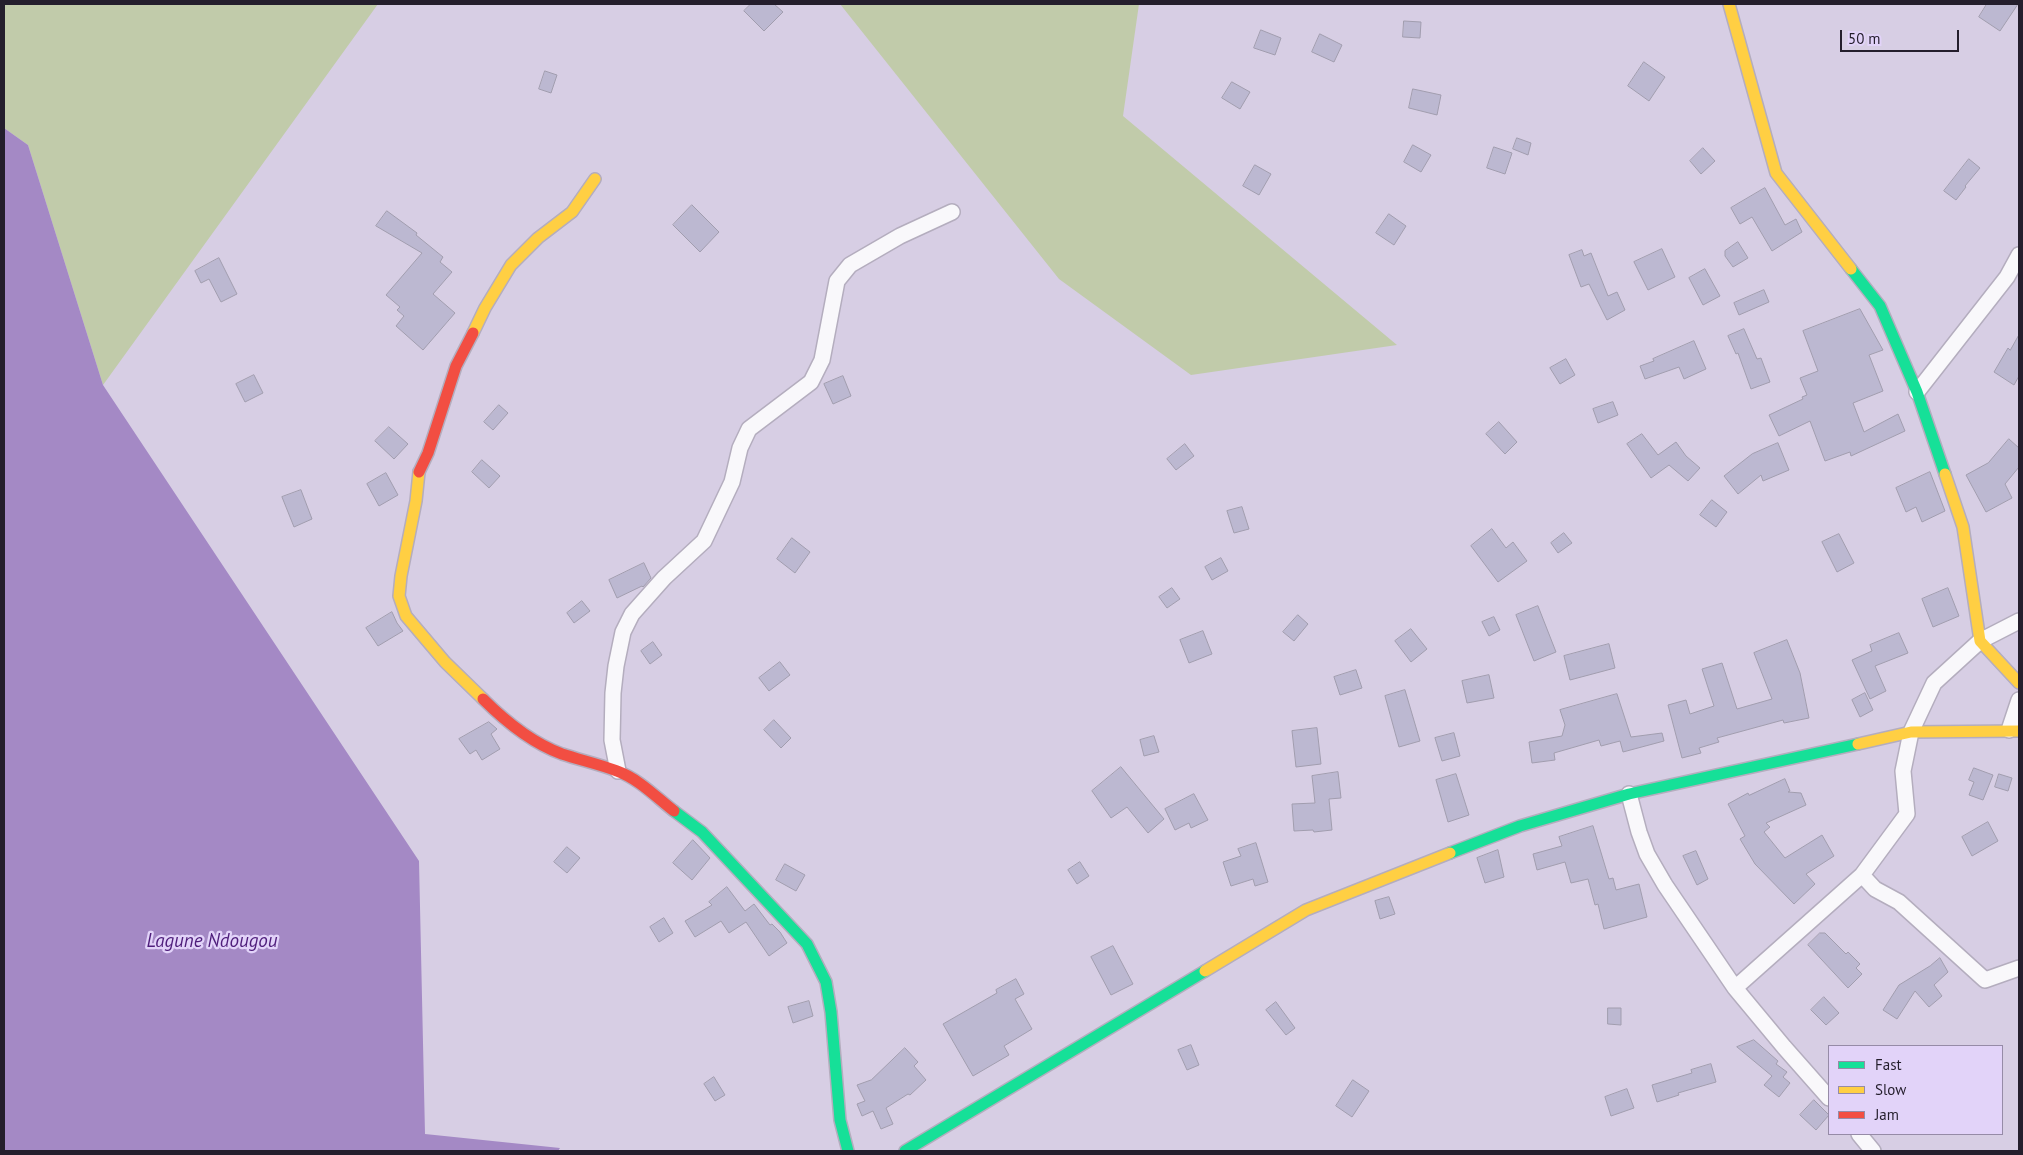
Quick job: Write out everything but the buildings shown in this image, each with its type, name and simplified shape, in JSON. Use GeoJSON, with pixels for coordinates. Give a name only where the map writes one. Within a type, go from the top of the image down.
{"type":"FeatureCollection","features":[{"type":"Feature","properties":{"kind":"street"},"geometry":{"type":"LineString","coordinates":[[1729,4],[1776,173],[1880,306],[1916,392],[1963,527],[1980,641],[2019,683]]}},
{"type":"Feature","properties":{"kind":"street"},"geometry":{"type":"LineString","coordinates":[[595,179],[572,212],[538,238],[511,265],[456,366],[428,453],[418,475],[416,501],[401,576],[399,596],[406,616],[445,662],[500,716],[534,740],[560,753],[618,770],[636,780],[702,832],[807,944],[826,982],[831,1012],[840,1120],[848,1151]]}},
{"type":"Feature","properties":{"kind":"street"},"geometry":{"type":"LineString","coordinates":[[618,770],[612,740],[613,693],[623,632],[632,614],[664,578],[704,541],[732,482],[740,448],[749,429],[811,382],[822,360],[837,281],[850,265],[900,236],[952,212]]}},
{"type":"Feature","properties":{"kind":"street"},"geometry":{"type":"LineString","coordinates":[[1916,392],[2013,280],[2019,255]]}},
{"type":"Feature","properties":{"kind":"street"},"geometry":{"type":"LineString","coordinates":[[1735,988],[1862,876],[1907,814],[1903,771],[1911,732],[1934,683],[1980,641],[2019,621]]}},
{"type":"Feature","properties":{"kind":"street"},"geometry":{"type":"LineString","coordinates":[[906,1151],[1306,910],[1520,826],[1629,794],[1911,732],[2014,731],[2019,700]]}},
{"type":"Feature","properties":{"kind":"street"},"geometry":{"type":"LineString","coordinates":[[1629,794],[1647,854],[1665,885],[1735,988],[1828,1097]]}},
{"type":"Feature","properties":{"kind":"street"},"geometry":{"type":"LineString","coordinates":[[1862,876],[1875,888],[1899,902],[1985,980],[2019,968]]}},
{"type":"Feature","properties":{"kind":"street"},"geometry":{"type":"LineString","coordinates":[[1860,1135],[1873,1151]]}},
{"type":"Feature","properties":{"kind":"green space"},"geometry":{"type":"Polygon","coordinates":[[[4,4],[378,4],[103,385],[28,145],[4,128],[4,4]]]}},
{"type":"Feature","properties":{"kind":"green space"},"geometry":{"type":"Polygon","coordinates":[[[840,4],[1139,4],[1123,116],[1397,345],[1191,375],[1059,279],[840,4]]]}},
{"type":"Feature","properties":{"kind":"water","name":"Lagune Ndougou"},"geometry":{"type":"Polygon","coordinates":[[[4,128],[28,145],[103,385],[419,861],[425,1134],[560,1148],[558,1151],[4,1151],[4,128]]]}},
{"type":"Feature","properties":{"kind":"traffic: fast"},"geometry":{"type":"LineString","coordinates":[[1851,269],[1880,306],[1917,392],[1945,474]]}},
{"type":"Feature","properties":{"kind":"traffic: fast"},"geometry":{"type":"LineString","coordinates":[[1450,853],[1520,826],[1629,794],[1858,744]]}},
{"type":"Feature","properties":{"kind":"traffic: fast"},"geometry":{"type":"LineString","coordinates":[[674,811],[702,832],[807,944],[826,982],[831,1012],[840,1120],[848,1151]]}},
{"type":"Feature","properties":{"kind":"traffic: fast"},"geometry":{"type":"LineString","coordinates":[[905,1151],[1205,971]]}},
{"type":"Feature","properties":{"kind":"traffic: slow"},"geometry":{"type":"LineString","coordinates":[[1729,4],[1776,173],[1851,269]]}},
{"type":"Feature","properties":{"kind":"traffic: slow"},"geometry":{"type":"LineString","coordinates":[[473,333],[485,308],[511,265],[538,238],[572,212],[595,179]]}},
{"type":"Feature","properties":{"kind":"traffic: slow"},"geometry":{"type":"LineString","coordinates":[[419,472],[416,501],[401,576],[399,596],[406,616],[445,662],[483,699]]}},
{"type":"Feature","properties":{"kind":"traffic: slow"},"geometry":{"type":"LineString","coordinates":[[1945,474],[1963,527],[1980,641],[2019,683]]}},
{"type":"Feature","properties":{"kind":"traffic: slow"},"geometry":{"type":"LineString","coordinates":[[1858,744],[1911,732],[2019,731]]}},
{"type":"Feature","properties":{"kind":"traffic: slow"},"geometry":{"type":"LineString","coordinates":[[1205,971],[1306,910],[1450,853]]}},
{"type":"Feature","properties":{"kind":"traffic: jam"},"geometry":{"type":"LineString","coordinates":[[419,472],[428,453],[456,366],[473,333]]}},
{"type":"Feature","properties":{"kind":"traffic: jam"},"geometry":{"type":"LineString","coordinates":[[483,699],[510,723],[540,744],[562,754],[625,774],[640,783],[674,811]]}}]}
